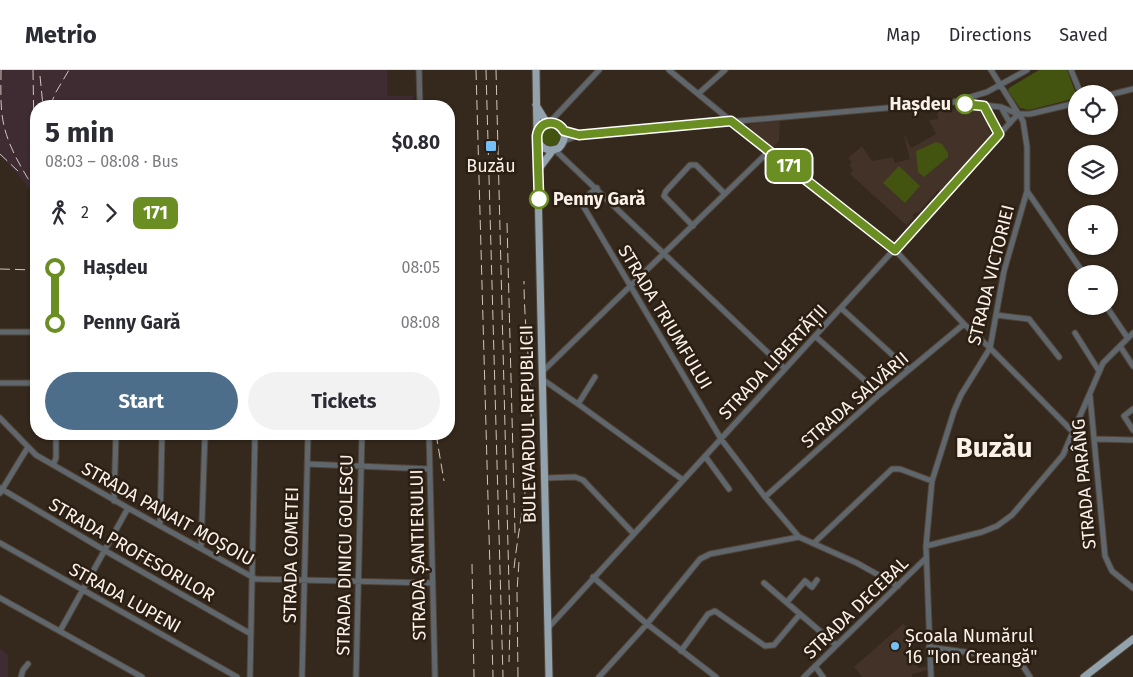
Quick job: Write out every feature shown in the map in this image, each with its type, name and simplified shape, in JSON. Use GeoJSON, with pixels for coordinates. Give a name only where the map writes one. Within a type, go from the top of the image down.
{"type":"FeatureCollection","features":[{"type":"Feature","properties":{"kind":"main road"},"geometry":{"type":"LineString","coordinates":[[536,70],[537,141],[544,148],[554,150]]}},
{"type":"Feature","properties":{"kind":"main road"},"geometry":{"type":"LineString","coordinates":[[536,105],[549,122],[560,126],[564,131],[564,141],[538,170]]}},
{"type":"Feature","properties":{"kind":"main road"},"geometry":{"type":"LineString","coordinates":[[537,132],[541,126],[549,122]]}},
{"type":"Feature","properties":{"kind":"main road","name":"BULEVARDUL REPUBLICII"},"geometry":{"type":"LineString","coordinates":[[537,141],[548,677]]}},
{"type":"Feature","properties":{"kind":"main road"},"geometry":{"type":"LineString","coordinates":[[1084,677],[1133,639]]}},
{"type":"Feature","properties":{"kind":"street"},"geometry":{"type":"LineString","coordinates":[[419,70],[420,100]]}},
{"type":"Feature","properties":{"kind":"street"},"geometry":{"type":"LineString","coordinates":[[549,122],[599,70]]}},
{"type":"Feature","properties":{"kind":"street"},"geometry":{"type":"LineString","coordinates":[[669,70],[895,250],[964,324],[1074,433]]}},
{"type":"Feature","properties":{"kind":"street"},"geometry":{"type":"LineString","coordinates":[[698,94],[725,70]]}},
{"type":"Feature","properties":{"kind":"street","name":"STRADA VICTORIEI"},"geometry":{"type":"LineString","coordinates":[[931,677],[926,546],[932,481],[961,395],[990,348],[1004,271],[1027,191],[1026,130],[1023,121],[991,70]]}},
{"type":"Feature","properties":{"kind":"street"},"geometry":{"type":"LineString","coordinates":[[564,141],[579,135],[954,102],[976,96],[1000,86],[1027,70]]}},
{"type":"Feature","properties":{"kind":"street"},"geometry":{"type":"LineString","coordinates":[[1071,70],[1077,85]]}},
{"type":"Feature","properties":{"kind":"street"},"geometry":{"type":"LineString","coordinates":[[1118,93],[1133,90]]}},
{"type":"Feature","properties":{"kind":"street"},"geometry":{"type":"LineString","coordinates":[[954,102],[1001,107],[1018,114],[1030,114],[1068,105]]}},
{"type":"Feature","properties":{"kind":"street"},"geometry":{"type":"LineString","coordinates":[[984,106],[999,134]]}},
{"type":"Feature","properties":{"kind":"street"},"geometry":{"type":"LineString","coordinates":[[1001,107],[1010,123]]}},
{"type":"Feature","properties":{"kind":"street","name":"STRADA LIBERTĂȚII"},"geometry":{"type":"LineString","coordinates":[[548,628],[1018,114]]}},
{"type":"Feature","properties":{"kind":"street"},"geometry":{"type":"LineString","coordinates":[[564,131],[579,135]]}},
{"type":"Feature","properties":{"kind":"street"},"geometry":{"type":"LineString","coordinates":[[554,150],[597,188],[785,369]]}},
{"type":"Feature","properties":{"kind":"street"},"geometry":{"type":"LineString","coordinates":[[683,480],[542,376],[769,150]]}},
{"type":"Feature","properties":{"kind":"street"},"geometry":{"type":"LineString","coordinates":[[693,226],[664,195],[690,165],[696,165],[724,194]]}},
{"type":"Feature","properties":{"kind":"street","name":"STRADA TRIUMFULUI"},"geometry":{"type":"LineString","coordinates":[[597,188],[584,197],[582,204],[721,439],[765,497],[799,537]]}},
{"type":"Feature","properties":{"kind":"street"},"geometry":{"type":"LineString","coordinates":[[1027,191],[1078,265]]}},
{"type":"Feature","properties":{"kind":"street"},"geometry":{"type":"LineString","coordinates":[[841,308],[909,370]]}},
{"type":"Feature","properties":{"kind":"street"},"geometry":{"type":"LineString","coordinates":[[996,315],[1029,319],[1059,356]]}},
{"type":"Feature","properties":{"kind":"street"},"geometry":{"type":"LineString","coordinates":[[1112,315],[1127,337]]}},
{"type":"Feature","properties":{"kind":"street","name":"STRADA SALVĂRII"},"geometry":{"type":"LineString","coordinates":[[765,497],[880,394],[964,324]]}},
{"type":"Feature","properties":{"kind":"street"},"geometry":{"type":"LineString","coordinates":[[0,332],[30,332]]}},
{"type":"Feature","properties":{"kind":"street"},"geometry":{"type":"LineString","coordinates":[[1075,333],[1100,371]]}},
{"type":"Feature","properties":{"kind":"street"},"geometry":{"type":"LineString","coordinates":[[926,546],[982,532],[997,526],[1012,515],[1063,456],[1103,363],[1133,333]]}},
{"type":"Feature","properties":{"kind":"street"},"geometry":{"type":"LineString","coordinates":[[816,336],[880,394]]}},
{"type":"Feature","properties":{"kind":"street"},"geometry":{"type":"LineString","coordinates":[[1120,346],[1133,366]]}},
{"type":"Feature","properties":{"kind":"street"},"geometry":{"type":"LineString","coordinates":[[578,404],[595,377]]}},
{"type":"Feature","properties":{"kind":"street"},"geometry":{"type":"LineString","coordinates":[[0,383],[30,383]]}},
{"type":"Feature","properties":{"kind":"street","name":"STRADA PARÂNG"},"geometry":{"type":"LineString","coordinates":[[1090,396],[1106,562],[1112,571],[1133,588]]}},
{"type":"Feature","properties":{"kind":"street"},"geometry":{"type":"LineString","coordinates":[[1133,409],[1124,416],[1133,430]]}},
{"type":"Feature","properties":{"kind":"street","name":"STRADA PANAIT MOȘOIU"},"geometry":{"type":"LineString","coordinates":[[0,418],[28,448],[53,465],[252,577],[260,580],[433,583]]}},
{"type":"Feature","properties":{"kind":"street"},"geometry":{"type":"LineString","coordinates":[[1094,438],[1133,440]]}},
{"type":"Feature","properties":{"kind":"street"},"geometry":{"type":"LineString","coordinates":[[53,465],[56,458],[56,440]]}},
{"type":"Feature","properties":{"kind":"street"},"geometry":{"type":"LineString","coordinates":[[114,501],[116,440]]}},
{"type":"Feature","properties":{"kind":"street"},"geometry":{"type":"LineString","coordinates":[[160,525],[162,440]]}},
{"type":"Feature","properties":{"kind":"street"},"geometry":{"type":"LineString","coordinates":[[201,548],[204,440]]}},
{"type":"Feature","properties":{"kind":"street"},"geometry":{"type":"LineString","coordinates":[[250,677],[255,440]]}},
{"type":"Feature","properties":{"kind":"street","name":"STRADA COMETEI"},"geometry":{"type":"LineString","coordinates":[[302,677],[308,440]]}},
{"type":"Feature","properties":{"kind":"street","name":"STRADA DINICU GOLESCU"},"geometry":{"type":"LineString","coordinates":[[356,677],[362,440]]}},
{"type":"Feature","properties":{"kind":"street","name":"STRADA ȘANTIERULUI"},"geometry":{"type":"LineString","coordinates":[[429,440],[434,677]]}},
{"type":"Feature","properties":{"kind":"street"},"geometry":{"type":"LineString","coordinates":[[1,491],[28,448]]}},
{"type":"Feature","properties":{"kind":"street"},"geometry":{"type":"LineString","coordinates":[[705,456],[729,489]]}},
{"type":"Feature","properties":{"kind":"street"},"geometry":{"type":"LineString","coordinates":[[307,464],[430,469]]}},
{"type":"Feature","properties":{"kind":"street"},"geometry":{"type":"LineString","coordinates":[[814,543],[892,469],[900,469],[932,481]]}},
{"type":"Feature","properties":{"kind":"street"},"geometry":{"type":"LineString","coordinates":[[545,478],[575,478],[583,480],[633,533]]}},
{"type":"Feature","properties":{"kind":"street","name":"STRADA PROFESORILOR"},"geometry":{"type":"LineString","coordinates":[[1,491],[251,634]]}},
{"type":"Feature","properties":{"kind":"street"},"geometry":{"type":"LineString","coordinates":[[60,631],[128,508]]}},
{"type":"Feature","properties":{"kind":"street"},"geometry":{"type":"LineString","coordinates":[[599,677],[703,557],[715,552],[799,537],[857,563],[898,586]]}},
{"type":"Feature","properties":{"kind":"street","name":"STRADA LUPENI"},"geometry":{"type":"LineString","coordinates":[[0,543],[237,677]]}},
{"type":"Feature","properties":{"kind":"street","name":"STRADA DECEBAL"},"geometry":{"type":"LineString","coordinates":[[804,677],[926,558]]}},
{"type":"Feature","properties":{"kind":"street"},"geometry":{"type":"LineString","coordinates":[[592,578],[646,624],[716,677]]}},
{"type":"Feature","properties":{"kind":"street"},"geometry":{"type":"LineString","coordinates":[[787,602],[805,581],[812,587],[817,580]]}},
{"type":"Feature","properties":{"kind":"street"},"geometry":{"type":"LineString","coordinates":[[764,584],[836,646]]}},
{"type":"Feature","properties":{"kind":"street"},"geometry":{"type":"LineString","coordinates":[[0,598],[142,677]]}},
{"type":"Feature","properties":{"kind":"street"},"geometry":{"type":"LineString","coordinates":[[681,651],[712,611],[715,611],[765,646],[774,645],[800,614]]}},
{"type":"Feature","properties":{"kind":"street"},"geometry":{"type":"LineString","coordinates":[[930,647],[1014,659],[1021,663],[1030,677]]}},
{"type":"Feature","properties":{"kind":"street"},"geometry":{"type":"LineString","coordinates":[[22,677],[23,670],[28,664]]}},
{"type":"Feature","properties":{"kind":"street"},"geometry":{"type":"LineString","coordinates":[[815,666],[823,677]]}},
{"type":"Feature","properties":{"kind":"shaded area"},"geometry":{"type":"Polygon","coordinates":[[[0,70],[387,70],[387,96],[413,96],[412,100],[30,100],[30,190],[0,156],[0,70]]]}},
{"type":"Feature","properties":{"kind":"shaded area"},"geometry":{"type":"Polygon","coordinates":[[[937,109],[980,110],[989,126],[991,134],[940,192],[938,190],[918,213],[916,212],[912,215],[914,217],[906,225],[850,174],[853,170],[849,165],[852,162],[848,158],[862,146],[872,161],[893,157],[895,163],[910,159],[903,132],[911,148],[936,134],[929,120],[938,119],[937,109]]]}},
{"type":"Feature","properties":{"kind":"shaded area"},"geometry":{"type":"Polygon","coordinates":[[[780,121],[779,141],[772,149],[749,128],[750,124],[780,121]]]}},
{"type":"Feature","properties":{"kind":"shaded area","name":"Școala Numărul 16 \"Ion Creangă\""},"geometry":{"type":"Polygon","coordinates":[[[903,624],[906,626],[918,668],[928,666],[928,670],[912,674],[912,677],[862,677],[854,667],[903,624]]]}},
{"type":"Feature","properties":{"kind":"shaded area"},"geometry":{"type":"Polygon","coordinates":[[[0,648],[8,655],[8,677],[0,677],[0,648]]]}},
{"type":"Feature","properties":{"kind":"green space"},"geometry":{"type":"Polygon","coordinates":[[[1039,70],[1067,70],[1073,85],[1068,85],[1068,100],[1029,110],[1020,108],[1008,91],[1009,88],[1039,70]]]}},
{"type":"Feature","properties":{"kind":"green space"},"geometry":{"type":"Polygon","coordinates":[[[551,125],[561,132],[562,136],[555,146],[551,147],[541,140],[540,136],[547,126],[551,125]]]}},
{"type":"Feature","properties":{"kind":"green space"},"geometry":{"type":"Polygon","coordinates":[[[936,142],[942,144],[948,153],[948,157],[924,177],[918,172],[916,151],[936,142]]]}},
{"type":"Feature","properties":{"kind":"green space"},"geometry":{"type":"Polygon","coordinates":[[[898,167],[920,186],[905,203],[883,183],[898,167]]]}},
{"type":"Feature","properties":{"kind":"railway"},"geometry":{"type":"LineString","coordinates":[[1,70],[1,109],[5,131],[16,158],[30,182]]}},
{"type":"Feature","properties":{"kind":"railway"},"geometry":{"type":"LineString","coordinates":[[33,70],[33,100]]}},
{"type":"Feature","properties":{"kind":"railway"},"geometry":{"type":"LineString","coordinates":[[53,100],[69,70]]}},
{"type":"Feature","properties":{"kind":"railway"},"geometry":{"type":"LineString","coordinates":[[476,70],[493,677]]}},
{"type":"Feature","properties":{"kind":"railway"},"geometry":{"type":"LineString","coordinates":[[486,70],[503,677]]}},
{"type":"Feature","properties":{"kind":"railway"},"geometry":{"type":"LineString","coordinates":[[496,70],[510,626],[509,662]]}},
{"type":"Feature","properties":{"kind":"railway"},"geometry":{"type":"LineString","coordinates":[[40,76],[42,100]]}},
{"type":"Feature","properties":{"kind":"railway"},"geometry":{"type":"LineString","coordinates":[[0,154],[18,171]]}},
{"type":"Feature","properties":{"kind":"railway"},"geometry":{"type":"LineString","coordinates":[[507,223],[515,533]]}},
{"type":"Feature","properties":{"kind":"railway"},"geometry":{"type":"LineString","coordinates":[[0,269],[30,270]]}},
{"type":"Feature","properties":{"kind":"railway"},"geometry":{"type":"LineString","coordinates":[[514,568],[531,435],[531,396],[524,281]]}},
{"type":"Feature","properties":{"kind":"railway"},"geometry":{"type":"LineString","coordinates":[[437,440],[444,481]]}},
{"type":"Feature","properties":{"kind":"railway"},"geometry":{"type":"LineString","coordinates":[[518,677],[517,591],[519,562]]}},
{"type":"Feature","properties":{"kind":"railway"},"geometry":{"type":"LineString","coordinates":[[472,564],[474,677]]}},
{"type":"Feature","properties":{"kind":"bus line","name":"171"},"geometry":{"type":"LineString","coordinates":[[539,199],[537,132],[544,124],[554,122],[564,131],[579,135],[731,121],[895,250],[999,134],[984,106],[965,104]]}},
{"type":"Feature","properties":{"kind":"place","name":"Hașdeu"},"geometry":{"type":"Point","coordinates":[965,104]}},
{"type":"Feature","properties":{"kind":"place","name":"Buzău"},"geometry":{"type":"Point","coordinates":[491,146]}},
{"type":"Feature","properties":{"kind":"place","name":"Penny Gară"},"geometry":{"type":"Point","coordinates":[539,199]}},
{"type":"Feature","properties":{"kind":"place","name":"Școala Numărul 16 \"Ion Creangă\""},"geometry":{"type":"Point","coordinates":[895,646]}},
{"type":"Feature","properties":{"kind":"district","name":"Buzău"},"geometry":{"type":"Point","coordinates":[994,447]}}]}
